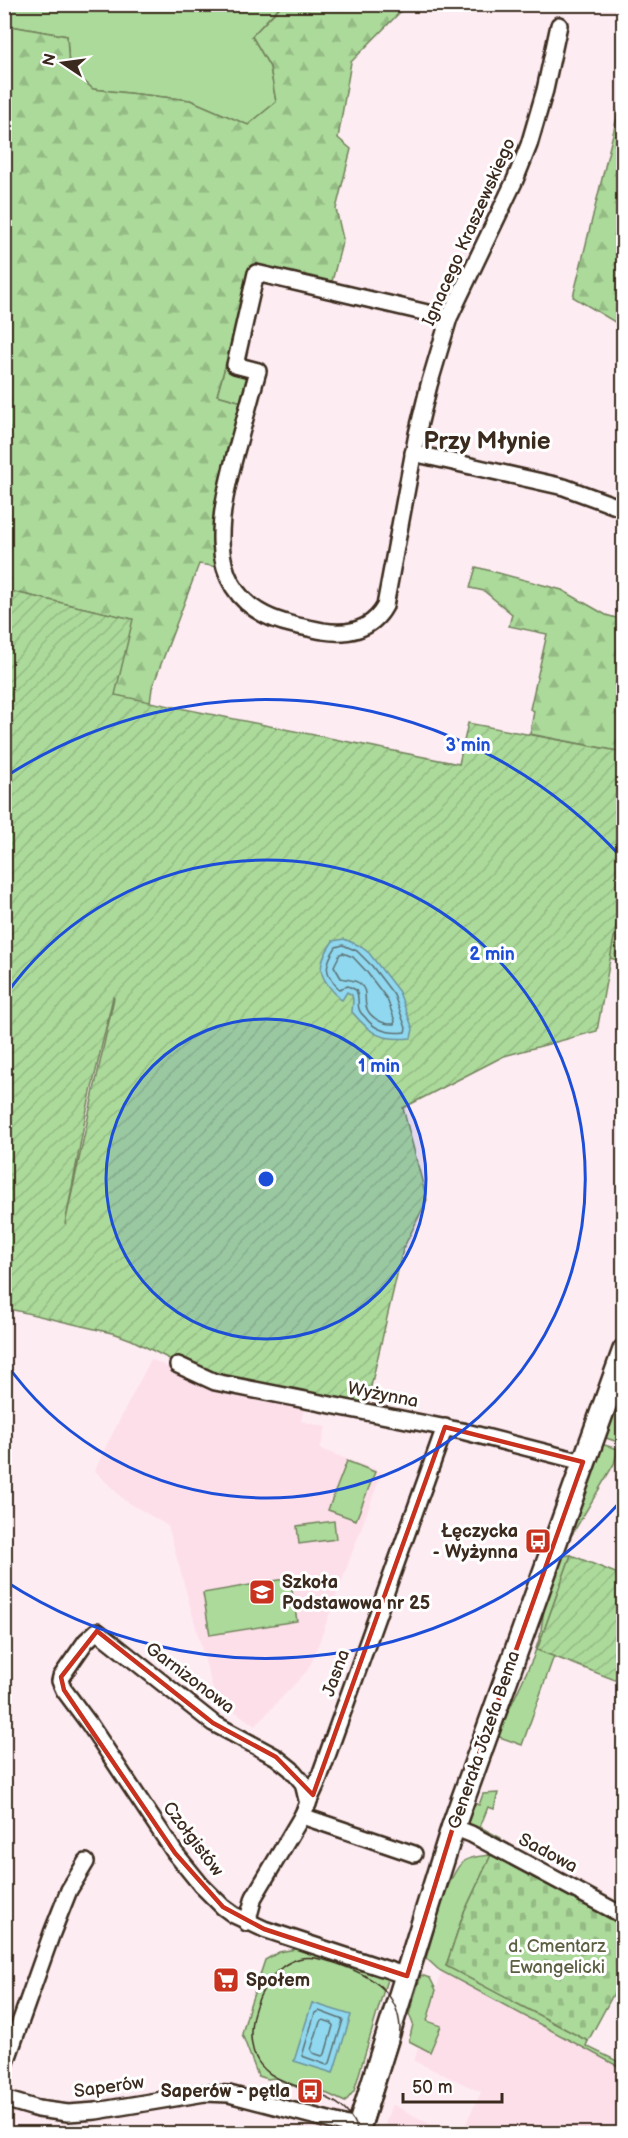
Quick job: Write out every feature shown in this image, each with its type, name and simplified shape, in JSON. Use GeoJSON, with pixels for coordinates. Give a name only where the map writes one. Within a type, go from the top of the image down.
{"type":"FeatureCollection","features":[{"type":"Feature","properties":{"kind":"street","name":"Ignacego Kraszewskiego"},"geometry":{"type":"LineString","coordinates":[[449,318],[256,273],[235,365],[258,371],[229,482],[220,535],[225,568],[234,586],[249,604],[264,615],[301,627],[342,633],[357,630],[375,621],[385,606],[413,453],[429,385],[449,318],[515,180],[529,145],[545,90],[559,25]]}},
{"type":"Feature","properties":{"kind":"street"},"geometry":{"type":"LineString","coordinates":[[413,453],[564,487],[624,509]]}},
{"type":"Feature","properties":{"kind":"street","name":"Generała Józefa Bema"},"geometry":{"type":"LineString","coordinates":[[358,2131],[453,1827],[624,1351]]}},
{"type":"Feature","properties":{"kind":"street","name":"Wyżynna"},"geometry":{"type":"LineString","coordinates":[[178,1365],[214,1382],[445,1427],[583,1462]]}},
{"type":"Feature","properties":{"kind":"street","name":"Jasna"},"geometry":{"type":"LineString","coordinates":[[247,1923],[254,1898],[305,1810],[445,1427]]}},
{"type":"Feature","properties":{"kind":"street","name":"Garnizonowa"},"geometry":{"type":"LineString","coordinates":[[97,1631],[213,1723],[276,1757],[291,1769],[303,1783],[305,1810]]}},
{"type":"Feature","properties":{"kind":"street","name":"Czołgistów"},"geometry":{"type":"LineString","coordinates":[[97,1631],[86,1641],[60,1681],[190,1872],[223,1907],[247,1923],[407,1976]]}},
{"type":"Feature","properties":{"kind":"street"},"geometry":{"type":"LineString","coordinates":[[305,1810],[414,1854]]}},
{"type":"Feature","properties":{"kind":"street","name":"Sadowa"},"geometry":{"type":"LineString","coordinates":[[453,1827],[471,1834],[624,1916]]}},
{"type":"Feature","properties":{"kind":"street"},"geometry":{"type":"LineString","coordinates":[[4,2068],[69,1890],[86,1862]]}},
{"type":"Feature","properties":{"kind":"street","name":"Saperów"},"geometry":{"type":"LineString","coordinates":[[4,2099],[38,2109],[68,2113],[96,2111],[205,2093],[229,2094],[358,2131]]}},
{"type":"Feature","properties":{"kind":"highlighted area"},"geometry":{"type":"Polygon","coordinates":[[[445,1427],[583,1462],[453,1827],[407,1976],[264,1929],[223,1907],[175,1853],[64,1690],[61,1677],[97,1631],[213,1723],[276,1757],[313,1795],[445,1427]]]}},
{"type":"Feature","properties":{"kind":"shaded area","name":"Szkoła Podstawowa nr 25"},"geometry":{"type":"Polygon","coordinates":[[[151,1359],[212,1388],[305,1405],[301,1421],[326,1427],[320,1449],[382,1472],[307,1671],[255,1726],[236,1712],[217,1704],[168,1526],[124,1500],[95,1471],[151,1359]]]}},
{"type":"Feature","properties":{"kind":"shaded area"},"geometry":{"type":"Polygon","coordinates":[[[442,1971],[623,2069],[623,2133],[461,2133],[481,2092],[414,2061],[442,1971]]]}},
{"type":"Feature","properties":{"kind":"shaded area"},"geometry":{"type":"Polygon","coordinates":[[[392,2104],[447,2133],[382,2133],[392,2104]]]}},
{"type":"Feature","properties":{"kind":"green space"},"geometry":{"type":"Polygon","coordinates":[[[285,4],[407,5],[351,62],[338,138],[351,149],[336,209],[343,239],[330,289],[256,273],[235,365],[226,363],[217,395],[249,404],[229,481],[225,568],[199,564],[152,688],[150,703],[114,695],[132,619],[5,590],[5,25],[67,36],[69,68],[93,89],[190,100],[248,125],[276,102],[270,67],[252,36],[285,4]]]}},
{"type":"Feature","properties":{"kind":"green space"},"geometry":{"type":"Polygon","coordinates":[[[4,5],[285,5],[280,6],[252,36],[270,67],[276,102],[248,125],[190,100],[93,89],[69,68],[67,36],[5,25],[4,5]]]}},
{"type":"Feature","properties":{"kind":"green space"},"geometry":{"type":"Polygon","coordinates":[[[623,93],[623,327],[573,297],[623,93]]]}},
{"type":"Feature","properties":{"kind":"green space"},"geometry":{"type":"Polygon","coordinates":[[[226,363],[258,371],[249,404],[217,395],[226,363]]]}},
{"type":"Feature","properties":{"kind":"green space"},"geometry":{"type":"Polygon","coordinates":[[[476,567],[562,590],[606,615],[623,620],[623,752],[530,734],[534,711],[530,709],[547,634],[509,626],[512,614],[484,591],[470,588],[476,567]]]}},
{"type":"Feature","properties":{"kind":"green space"},"geometry":{"type":"Polygon","coordinates":[[[5,590],[133,619],[115,695],[459,764],[468,723],[623,752],[623,888],[597,1031],[504,1056],[403,1108],[427,1200],[403,1249],[365,1412],[215,1382],[116,1334],[5,1308],[5,590]],[[114,998],[86,1114],[65,1224],[114,998]]]}},
{"type":"Feature","properties":{"kind":"green space"},"geometry":{"type":"Polygon","coordinates":[[[623,888],[623,962],[610,958],[623,888]]]}},
{"type":"Feature","properties":{"kind":"green space"},"geometry":{"type":"Polygon","coordinates":[[[623,1382],[624,1433],[621,1443],[603,1437],[623,1382]]]}},
{"type":"Feature","properties":{"kind":"green space"},"geometry":{"type":"Polygon","coordinates":[[[601,1444],[618,1449],[614,1464],[570,1538],[567,1537],[601,1444]]]}},
{"type":"Feature","properties":{"kind":"green space"},"geometry":{"type":"Polygon","coordinates":[[[347,1461],[375,1472],[356,1520],[328,1510],[347,1461]]]}},
{"type":"Feature","properties":{"kind":"green space"},"geometry":{"type":"Polygon","coordinates":[[[334,1521],[336,1539],[299,1544],[297,1526],[334,1521]]]}},
{"type":"Feature","properties":{"kind":"green space"},"geometry":{"type":"Polygon","coordinates":[[[571,1555],[537,1650],[554,1656],[522,1745],[497,1736],[533,1658],[540,1636],[545,1603],[561,1557],[571,1555]]]}},
{"type":"Feature","properties":{"kind":"green space"},"geometry":{"type":"Polygon","coordinates":[[[571,1555],[623,1576],[623,1683],[537,1650],[571,1555]]]}},
{"type":"Feature","properties":{"kind":"green space"},"geometry":{"type":"Polygon","coordinates":[[[290,1578],[297,1621],[210,1635],[203,1593],[290,1578]]]}},
{"type":"Feature","properties":{"kind":"green space"},"geometry":{"type":"Polygon","coordinates":[[[498,1793],[494,1809],[488,1807],[480,1827],[501,1838],[499,1842],[469,1827],[467,1821],[474,1803],[479,1805],[483,1794],[498,1793]]]}},
{"type":"Feature","properties":{"kind":"green space"},"geometry":{"type":"Polygon","coordinates":[[[491,1855],[463,1915],[446,1966],[588,2041],[586,2046],[623,2064],[623,2069],[439,1970],[426,1958],[446,1891],[458,1868],[470,1858],[491,1855]]]}},
{"type":"Feature","properties":{"kind":"green space","name":"d. Cmentarz Ewangelicki"},"geometry":{"type":"Polygon","coordinates":[[[491,1855],[623,1922],[623,1976],[588,2041],[446,1966],[463,1915],[491,1855]]]}},
{"type":"Feature","properties":{"kind":"green space"},"geometry":{"type":"Polygon","coordinates":[[[307,1950],[388,1976],[354,2091],[345,2102],[328,2094],[307,2088],[306,2091],[274,2078],[258,2076],[242,2034],[265,1960],[279,1952],[307,1950]]]}},
{"type":"Feature","properties":{"kind":"green space"},"geometry":{"type":"Polygon","coordinates":[[[421,1975],[430,1978],[436,1990],[427,2021],[441,2026],[430,2052],[409,2041],[413,2024],[409,2014],[421,1975]]]}},
{"type":"Feature","properties":{"kind":"water"},"geometry":{"type":"Polygon","coordinates":[[[344,939],[369,953],[399,992],[413,1029],[411,1038],[384,1037],[371,1031],[352,1012],[352,995],[347,992],[342,1000],[327,984],[322,971],[323,958],[333,941],[344,939]]]}},
{"type":"Feature","properties":{"kind":"water"},"geometry":{"type":"Polygon","coordinates":[[[312,2003],[351,2015],[333,2073],[294,2061],[312,2003]]]}},
{"type":"Feature","properties":{"kind":"tram line"},"geometry":{"type":"LineString","coordinates":[[358,2134],[350,2116],[337,2103],[270,2074],[259,2062],[252,2045],[252,2020],[263,1990],[280,1969],[292,1961],[313,1958],[361,1973],[380,1986],[394,2004],[400,2028],[399,2039],[369,2134]]}},
{"type":"Feature","properties":{"kind":"place","name":"Łęczycka - Wyżynna"},"geometry":{"type":"Point","coordinates":[538,1541]}},
{"type":"Feature","properties":{"kind":"place","name":"Szkoła Podstawowa nr 25"},"geometry":{"type":"Point","coordinates":[262,1592]}},
{"type":"Feature","properties":{"kind":"place","name":"Społem"},"geometry":{"type":"Point","coordinates":[226,1980]}},
{"type":"Feature","properties":{"kind":"place","name":"Saperów - pętla"},"geometry":{"type":"Point","coordinates":[310,2091]}},
{"type":"Feature","properties":{"kind":"district","name":"Przy Młynie"},"geometry":{"type":"Point","coordinates":[487,441]}}]}
